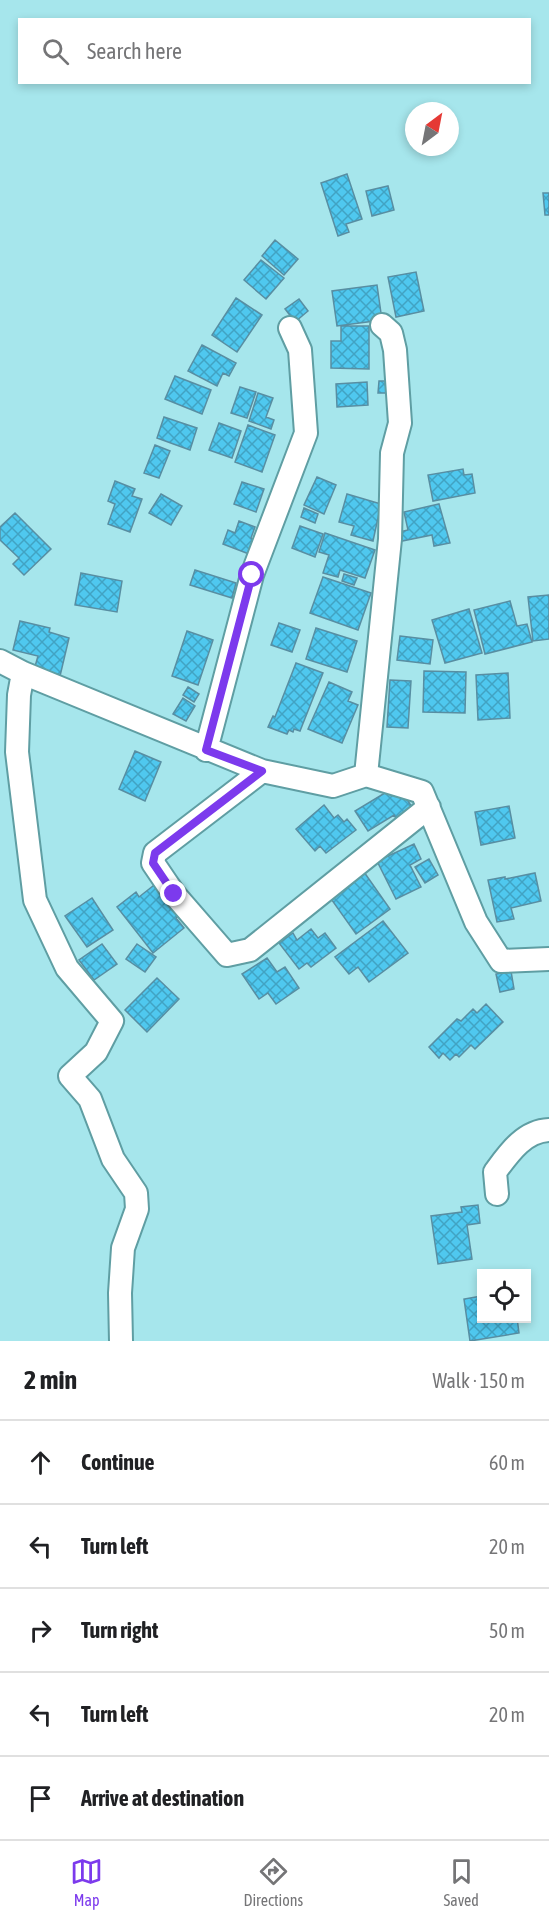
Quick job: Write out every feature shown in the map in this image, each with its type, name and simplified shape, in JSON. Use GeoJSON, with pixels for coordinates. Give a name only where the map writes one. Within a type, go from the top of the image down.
{"type":"FeatureCollection","features":[{"type":"Feature","properties":{"kind":"street"},"geometry":{"type":"LineString","coordinates":[[366,775],[390,539],[392,453],[400,423],[395,350],[391,333],[382,325]]}},
{"type":"Feature","properties":{"kind":"street"},"geometry":{"type":"LineString","coordinates":[[206,750],[252,575],[306,433],[300,350],[290,328]]}},
{"type":"Feature","properties":{"kind":"street"},"geometry":{"type":"LineString","coordinates":[[0,661],[23,673],[206,750],[262,771],[333,786],[366,775],[422,792],[476,922],[501,962],[549,959]]}},
{"type":"Feature","properties":{"kind":"street"},"geometry":{"type":"LineString","coordinates":[[23,673],[18,752],[35,900],[68,968],[112,1021],[96,1052],[70,1076],[90,1099],[113,1159],[136,1193],[137,1209],[123,1248],[120,1293],[121,1341]]}},
{"type":"Feature","properties":{"kind":"street"},"geometry":{"type":"LineString","coordinates":[[262,771],[155,853],[153,863],[174,894],[227,955],[250,950],[429,807]]}},
{"type":"Feature","properties":{"kind":"street"},"geometry":{"type":"LineString","coordinates":[[496,1194],[495,1172],[514,1146],[539,1130],[549,1130]]}},
{"type":"Feature","properties":{"kind":"building"},"geometry":{"type":"Polygon","coordinates":[[[347,174],[362,219],[346,224],[349,232],[338,236],[321,183],[347,174]]]}},
{"type":"Feature","properties":{"kind":"building"},"geometry":{"type":"Polygon","coordinates":[[[388,186],[394,210],[372,216],[366,191],[388,186]]]}},
{"type":"Feature","properties":{"kind":"building"},"geometry":{"type":"Polygon","coordinates":[[[543,193],[549,193],[549,215],[545,215],[543,193]]]}},
{"type":"Feature","properties":{"kind":"building"},"geometry":{"type":"Polygon","coordinates":[[[275,240],[298,259],[284,275],[262,256],[275,240]]]}},
{"type":"Feature","properties":{"kind":"building"},"geometry":{"type":"Polygon","coordinates":[[[261,260],[284,278],[266,299],[244,280],[261,260]]]}},
{"type":"Feature","properties":{"kind":"building"},"geometry":{"type":"Polygon","coordinates":[[[416,272],[424,311],[396,317],[388,277],[416,272]]]}},
{"type":"Feature","properties":{"kind":"building"},"geometry":{"type":"Polygon","coordinates":[[[377,285],[382,320],[337,326],[332,291],[377,285]]]}},
{"type":"Feature","properties":{"kind":"building"},"geometry":{"type":"Polygon","coordinates":[[[236,298],[262,315],[237,352],[212,335],[236,298]]]}},
{"type":"Feature","properties":{"kind":"building"},"geometry":{"type":"Polygon","coordinates":[[[299,299],[308,311],[295,322],[285,309],[299,299]]]}},
{"type":"Feature","properties":{"kind":"building"},"geometry":{"type":"Polygon","coordinates":[[[341,326],[369,326],[369,369],[331,368],[331,341],[341,341],[341,326]]]}},
{"type":"Feature","properties":{"kind":"building"},"geometry":{"type":"Polygon","coordinates":[[[202,345],[236,363],[229,376],[223,373],[217,386],[188,371],[202,345]]]}},
{"type":"Feature","properties":{"kind":"building"},"geometry":{"type":"Polygon","coordinates":[[[175,376],[211,390],[202,414],[165,399],[175,376]]]}},
{"type":"Feature","properties":{"kind":"building"},"geometry":{"type":"Polygon","coordinates":[[[379,381],[389,381],[389,393],[378,393],[379,381]]]}},
{"type":"Feature","properties":{"kind":"building"},"geometry":{"type":"Polygon","coordinates":[[[367,382],[368,405],[337,407],[336,384],[367,382]]]}},
{"type":"Feature","properties":{"kind":"building"},"geometry":{"type":"Polygon","coordinates":[[[240,387],[256,392],[247,418],[231,413],[240,387]]]}},
{"type":"Feature","properties":{"kind":"building"},"geometry":{"type":"Polygon","coordinates":[[[258,393],[273,398],[266,417],[274,420],[271,429],[249,421],[258,393]]]}},
{"type":"Feature","properties":{"kind":"building"},"geometry":{"type":"Polygon","coordinates":[[[164,417],[197,428],[190,450],[157,438],[164,417]]]}},
{"type":"Feature","properties":{"kind":"building"},"geometry":{"type":"Polygon","coordinates":[[[219,423],[241,431],[232,458],[209,450],[219,423]]]}},
{"type":"Feature","properties":{"kind":"building"},"geometry":{"type":"Polygon","coordinates":[[[248,425],[275,435],[262,472],[235,462],[248,425]]]}},
{"type":"Feature","properties":{"kind":"building"},"geometry":{"type":"Polygon","coordinates":[[[155,445],[170,451],[159,478],[144,473],[155,445]]]}},
{"type":"Feature","properties":{"kind":"building"},"geometry":{"type":"Polygon","coordinates":[[[463,469],[464,475],[472,474],[475,493],[433,501],[428,475],[463,469]]]}},
{"type":"Feature","properties":{"kind":"building"},"geometry":{"type":"Polygon","coordinates":[[[317,477],[336,485],[324,514],[304,505],[317,477]]]}},
{"type":"Feature","properties":{"kind":"building"},"geometry":{"type":"Polygon","coordinates":[[[115,481],[135,489],[132,496],[142,499],[130,532],[108,524],[115,504],[108,501],[115,481]]]}},
{"type":"Feature","properties":{"kind":"building"},"geometry":{"type":"Polygon","coordinates":[[[242,482],[264,489],[256,512],[234,504],[242,482]]]}},
{"type":"Feature","properties":{"kind":"building"},"geometry":{"type":"Polygon","coordinates":[[[161,494],[182,506],[171,525],[149,513],[161,494]]]}},
{"type":"Feature","properties":{"kind":"building"},"geometry":{"type":"Polygon","coordinates":[[[347,494],[381,504],[373,541],[351,535],[354,526],[339,522],[347,494]]]}},
{"type":"Feature","properties":{"kind":"building"},"geometry":{"type":"Polygon","coordinates":[[[439,504],[450,543],[434,546],[432,535],[397,542],[395,533],[408,530],[404,512],[439,504]]]}},
{"type":"Feature","properties":{"kind":"building"},"geometry":{"type":"Polygon","coordinates":[[[304,508],[318,514],[315,523],[301,517],[304,508]]]}},
{"type":"Feature","properties":{"kind":"building"},"geometry":{"type":"Polygon","coordinates":[[[15,513],[51,549],[24,575],[13,564],[19,558],[0,540],[0,527],[15,513]]]}},
{"type":"Feature","properties":{"kind":"building"},"geometry":{"type":"Polygon","coordinates":[[[239,521],[255,527],[251,538],[254,540],[249,554],[223,544],[228,530],[235,533],[239,521]]]}},
{"type":"Feature","properties":{"kind":"building"},"geometry":{"type":"Polygon","coordinates":[[[300,526],[323,534],[315,557],[292,548],[300,526]]]}},
{"type":"Feature","properties":{"kind":"building"},"geometry":{"type":"Polygon","coordinates":[[[325,533],[375,550],[365,578],[340,570],[338,577],[323,573],[329,555],[319,552],[325,533]]]}},
{"type":"Feature","properties":{"kind":"building"},"geometry":{"type":"Polygon","coordinates":[[[195,570],[236,583],[232,598],[190,585],[195,570]]]}},
{"type":"Feature","properties":{"kind":"building"},"geometry":{"type":"Polygon","coordinates":[[[81,573],[122,581],[117,612],[75,605],[81,573]]]}},
{"type":"Feature","properties":{"kind":"building"},"geometry":{"type":"Polygon","coordinates":[[[344,574],[357,578],[354,585],[342,581],[344,574]]]}},
{"type":"Feature","properties":{"kind":"building"},"geometry":{"type":"Polygon","coordinates":[[[323,577],[371,593],[358,630],[310,613],[323,577]]]}},
{"type":"Feature","properties":{"kind":"building"},"geometry":{"type":"Polygon","coordinates":[[[549,595],[549,639],[533,641],[528,597],[549,595]]]}},
{"type":"Feature","properties":{"kind":"building"},"geometry":{"type":"Polygon","coordinates":[[[510,601],[517,626],[527,624],[532,642],[485,654],[474,610],[510,601]]]}},
{"type":"Feature","properties":{"kind":"building"},"geometry":{"type":"Polygon","coordinates":[[[469,609],[482,653],[445,663],[432,620],[469,609]]]}},
{"type":"Feature","properties":{"kind":"building"},"geometry":{"type":"Polygon","coordinates":[[[20,621],[50,628],[49,632],[69,638],[60,676],[34,670],[38,656],[13,650],[20,621]]]}},
{"type":"Feature","properties":{"kind":"building"},"geometry":{"type":"Polygon","coordinates":[[[279,623],[300,630],[292,652],[271,645],[279,623]]]}},
{"type":"Feature","properties":{"kind":"building"},"geometry":{"type":"Polygon","coordinates":[[[316,628],[357,641],[347,672],[306,659],[316,628]]]}},
{"type":"Feature","properties":{"kind":"building"},"geometry":{"type":"Polygon","coordinates":[[[187,631],[213,640],[198,685],[172,676],[187,631]]]}},
{"type":"Feature","properties":{"kind":"building"},"geometry":{"type":"Polygon","coordinates":[[[400,636],[433,640],[430,664],[397,660],[400,636]]]}},
{"type":"Feature","properties":{"kind":"building"},"geometry":{"type":"Polygon","coordinates":[[[296,663],[323,673],[300,731],[289,730],[287,734],[268,727],[273,716],[275,717],[296,663]]]}},
{"type":"Feature","properties":{"kind":"building"},"geometry":{"type":"Polygon","coordinates":[[[424,671],[466,672],[465,713],[423,712],[424,671]]]}},
{"type":"Feature","properties":{"kind":"building"},"geometry":{"type":"Polygon","coordinates":[[[508,673],[510,718],[478,720],[476,675],[508,673]]]}},
{"type":"Feature","properties":{"kind":"building"},"geometry":{"type":"Polygon","coordinates":[[[390,680],[411,681],[408,728],[387,727],[390,680]]]}},
{"type":"Feature","properties":{"kind":"building"},"geometry":{"type":"Polygon","coordinates":[[[329,682],[352,692],[348,701],[358,705],[342,743],[308,729],[329,682]]]}},
{"type":"Feature","properties":{"kind":"building"},"geometry":{"type":"Polygon","coordinates":[[[188,687],[199,694],[194,702],[183,695],[188,687]]]}},
{"type":"Feature","properties":{"kind":"building"},"geometry":{"type":"Polygon","coordinates":[[[183,698],[195,706],[186,721],[173,714],[183,698]]]}},
{"type":"Feature","properties":{"kind":"building"},"geometry":{"type":"Polygon","coordinates":[[[135,751],[161,762],[145,801],[119,789],[135,751]]]}},
{"type":"Feature","properties":{"kind":"building"},"geometry":{"type":"Polygon","coordinates":[[[398,785],[415,812],[398,822],[394,815],[368,831],[355,811],[398,785]]]}},
{"type":"Feature","properties":{"kind":"building"},"geometry":{"type":"Polygon","coordinates":[[[324,805],[334,818],[338,815],[344,822],[347,819],[356,830],[326,853],[320,846],[315,851],[296,829],[324,805]]]}},
{"type":"Feature","properties":{"kind":"building"},"geometry":{"type":"Polygon","coordinates":[[[509,806],[515,838],[481,845],[475,812],[509,806]]]}},
{"type":"Feature","properties":{"kind":"building"},"geometry":{"type":"Polygon","coordinates":[[[414,844],[421,859],[410,865],[421,887],[396,899],[377,861],[414,844]]]}},
{"type":"Feature","properties":{"kind":"building"},"geometry":{"type":"Polygon","coordinates":[[[429,859],[438,875],[425,883],[415,867],[429,859]]]}},
{"type":"Feature","properties":{"kind":"building"},"geometry":{"type":"Polygon","coordinates":[[[364,872],[390,909],[356,934],[329,896],[364,872]]]}},
{"type":"Feature","properties":{"kind":"building"},"geometry":{"type":"Polygon","coordinates":[[[535,873],[541,901],[511,908],[514,919],[497,922],[488,880],[535,873]]]}},
{"type":"Feature","properties":{"kind":"building"},"geometry":{"type":"Polygon","coordinates":[[[158,882],[183,912],[176,918],[184,928],[153,953],[117,907],[136,892],[139,897],[158,882]]]}},
{"type":"Feature","properties":{"kind":"building"},"geometry":{"type":"Polygon","coordinates":[[[92,898],[113,930],[87,947],[65,916],[92,898]]]}},
{"type":"Feature","properties":{"kind":"building"},"geometry":{"type":"Polygon","coordinates":[[[383,921],[408,953],[369,982],[358,967],[349,974],[335,957],[383,921]]]}},
{"type":"Feature","properties":{"kind":"building"},"geometry":{"type":"Polygon","coordinates":[[[311,929],[318,938],[325,933],[336,948],[311,967],[307,963],[299,969],[279,943],[293,933],[297,940],[311,929]]]}},
{"type":"Feature","properties":{"kind":"building"},"geometry":{"type":"Polygon","coordinates":[[[102,944],[117,964],[94,980],[79,960],[102,944]]]}},
{"type":"Feature","properties":{"kind":"building"},"geometry":{"type":"Polygon","coordinates":[[[137,944],[156,957],[145,972],[126,959],[137,944]]]}},
{"type":"Feature","properties":{"kind":"building"},"geometry":{"type":"Polygon","coordinates":[[[267,958],[277,972],[285,967],[299,988],[276,1004],[268,993],[259,999],[242,974],[267,958]]]}},
{"type":"Feature","properties":{"kind":"building"},"geometry":{"type":"Polygon","coordinates":[[[511,971],[514,989],[500,992],[496,974],[511,971]]]}},
{"type":"Feature","properties":{"kind":"building"},"geometry":{"type":"Polygon","coordinates":[[[157,978],[179,999],[147,1032],[125,1010],[157,978]]]}},
{"type":"Feature","properties":{"kind":"building"},"geometry":{"type":"Polygon","coordinates":[[[486,1004],[503,1022],[475,1049],[471,1045],[459,1057],[456,1054],[450,1060],[443,1053],[439,1058],[429,1047],[457,1019],[461,1021],[473,1009],[477,1013],[486,1004]]]}},
{"type":"Feature","properties":{"kind":"building"},"geometry":{"type":"Polygon","coordinates":[[[478,1205],[480,1223],[467,1225],[472,1259],[438,1264],[431,1216],[462,1212],[461,1207],[478,1205]]]}},
{"type":"Feature","properties":{"kind":"building"},"geometry":{"type":"Polygon","coordinates":[[[477,1297],[477,1323],[518,1323],[519,1333],[470,1341],[464,1299],[477,1297]]]}},
{"type":"Feature","properties":{"kind":"route"},"geometry":{"type":"LineString","coordinates":[[174,894],[153,863],[155,853],[262,771],[206,750],[252,575]]}}]}
